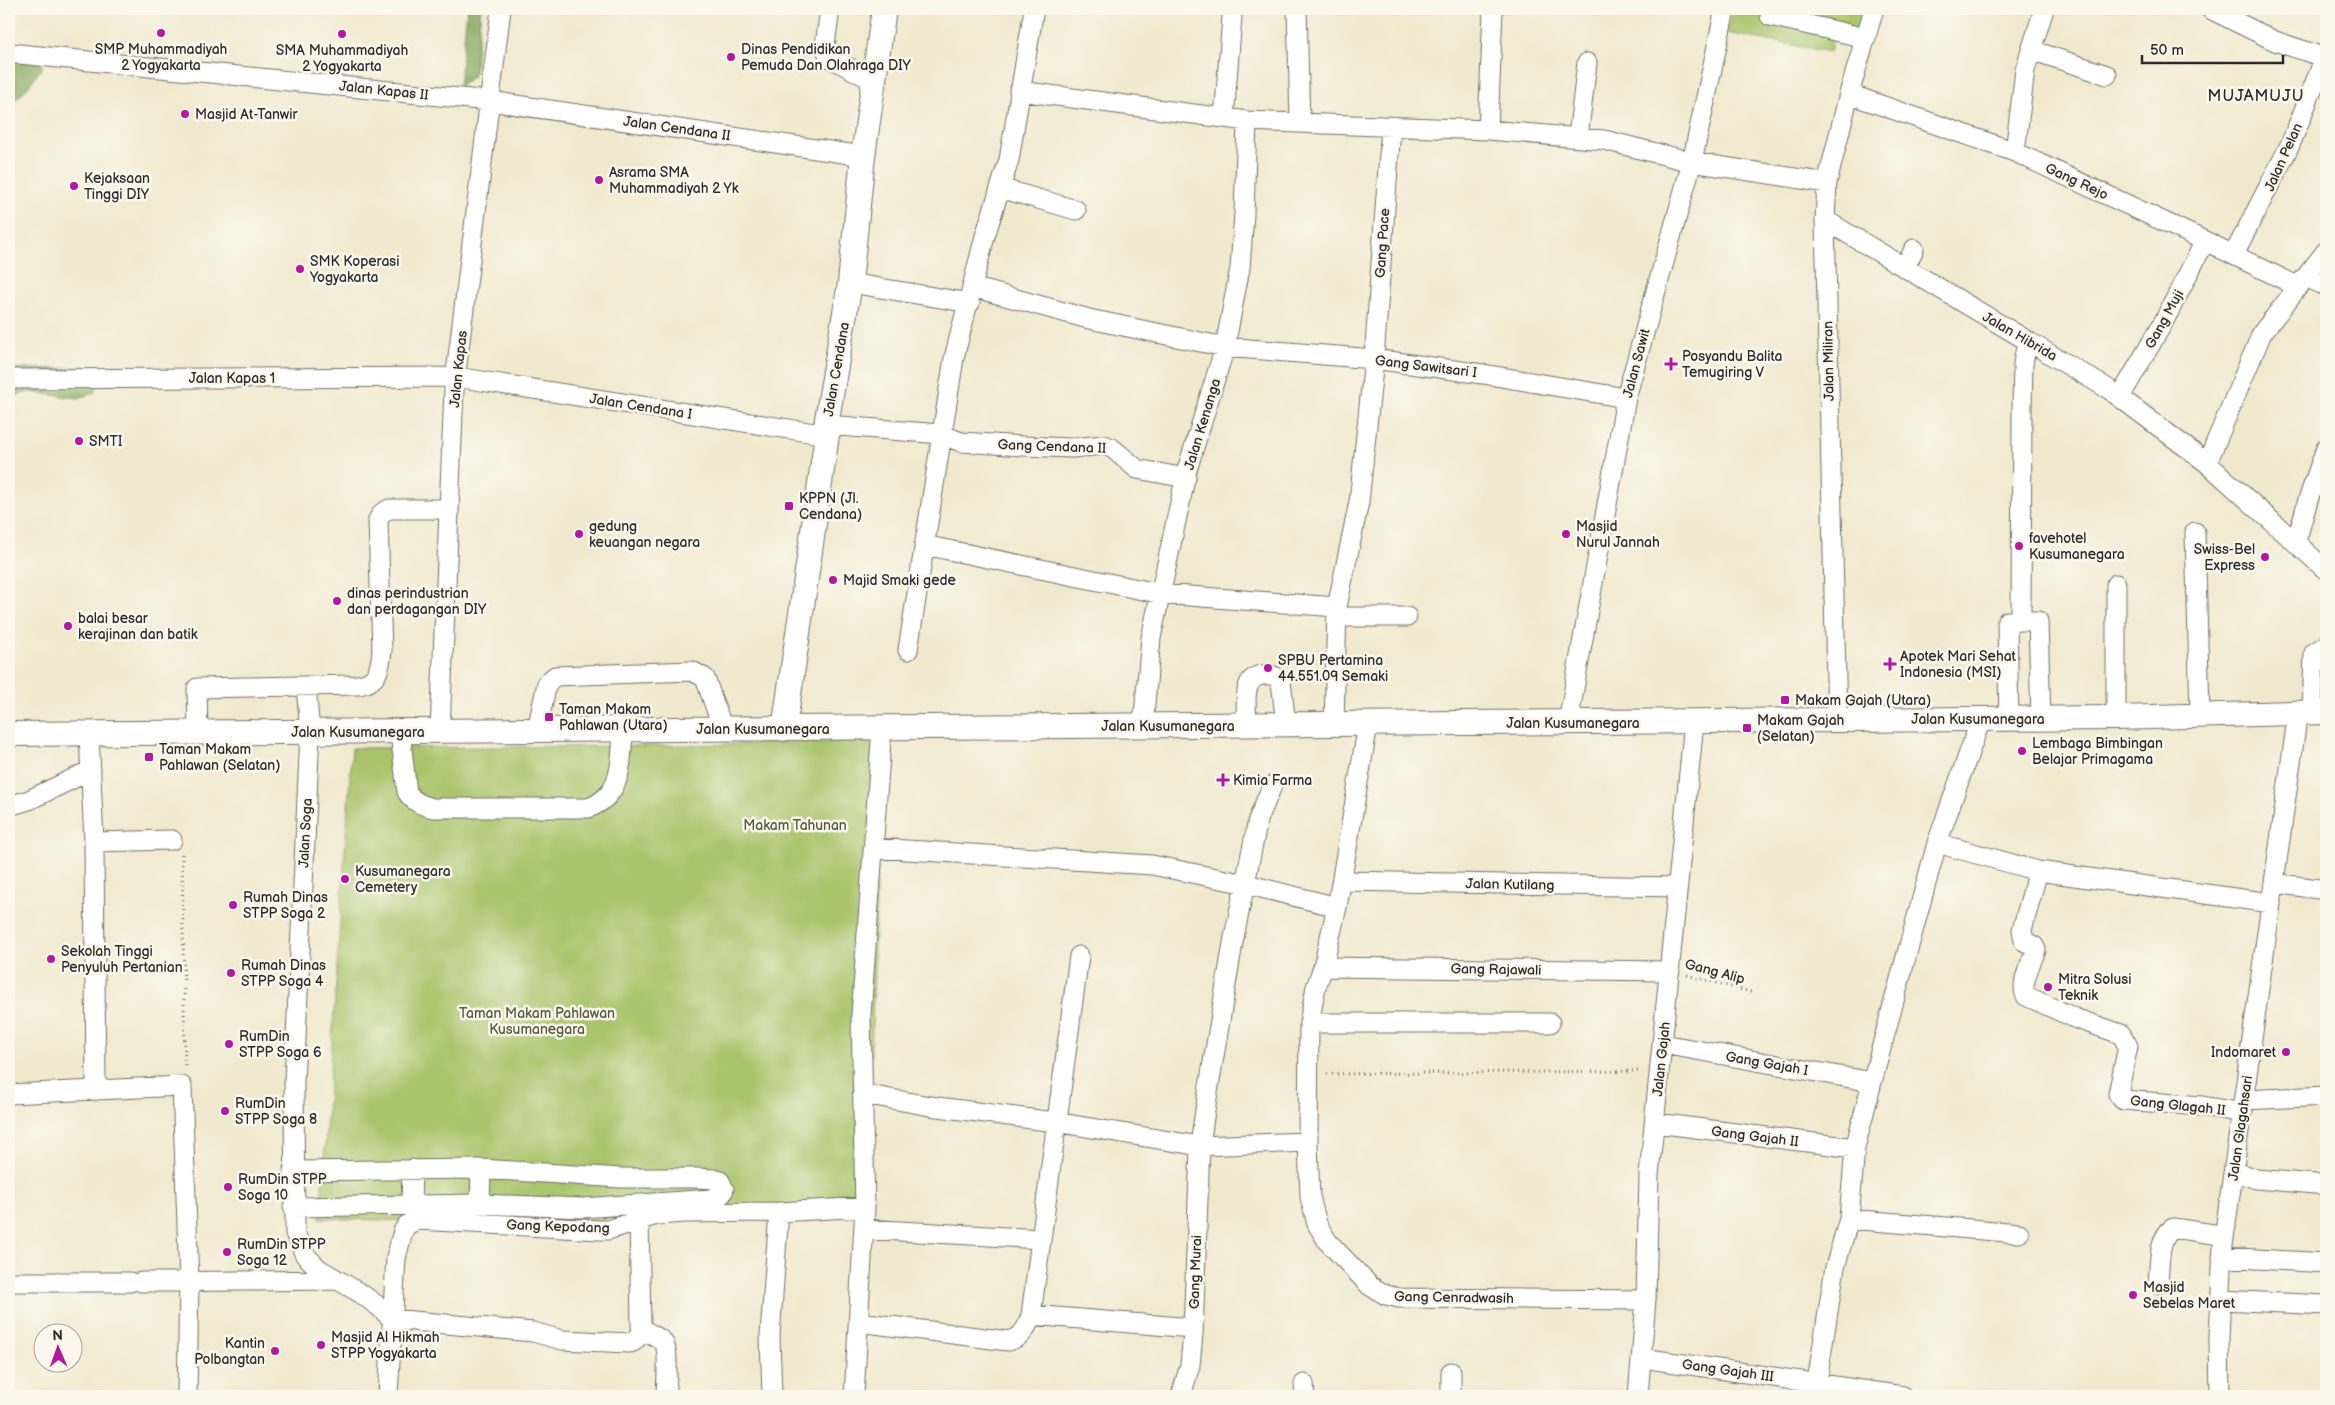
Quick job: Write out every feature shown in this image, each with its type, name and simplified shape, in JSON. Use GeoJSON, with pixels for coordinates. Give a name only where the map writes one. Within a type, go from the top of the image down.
{"type":"FeatureCollection","features":[{"type":"Feature","properties":{"kind":"main road","name":"Jalan Cendana"},"geometry":{"type":"LineString","coordinates":[[784,729],[826,430],[850,282],[863,156],[884,9]]}},
{"type":"Feature","properties":{"kind":"main road","name":"Jalan Kusumanegara"},"geometry":{"type":"LineString","coordinates":[[9,734],[2040,719],[2312,712]]}},
{"type":"Feature","properties":{"kind":"street","name":"Jalan Kapas"},"geometry":{"type":"LineString","coordinates":[[440,731],[456,377],[502,9]]}},
{"type":"Feature","properties":{"kind":"street"},"geometry":{"type":"LineString","coordinates":[[830,9],[825,45],[829,57],[874,82]]}},
{"type":"Feature","properties":{"kind":"street"},"geometry":{"type":"LineString","coordinates":[[908,650],[954,358],[985,236],[1008,160],[1034,9]]}},
{"type":"Feature","properties":{"kind":"street"},"geometry":{"type":"LineString","coordinates":[[1298,9],[1300,123]]}},
{"type":"Feature","properties":{"kind":"street"},"geometry":{"type":"LineString","coordinates":[[1488,130],[1493,9]]}},
{"type":"Feature","properties":{"kind":"street","name":"Jalan Sawit"},"geometry":{"type":"LineString","coordinates":[[1568,723],[1626,398],[1692,162],[1725,9]]}},
{"type":"Feature","properties":{"kind":"street","name":"Jalan Miliran"},"geometry":{"type":"LineString","coordinates":[[1838,720],[1825,220],[1827,183],[1849,94],[1874,9]]}},
{"type":"Feature","properties":{"kind":"street"},"geometry":{"type":"LineString","coordinates":[[2016,152],[2025,70],[2044,9]]}},
{"type":"Feature","properties":{"kind":"street"},"geometry":{"type":"LineString","coordinates":[[2210,9],[2275,41],[2326,56]]}},
{"type":"Feature","properties":{"kind":"street"},"geometry":{"type":"LineString","coordinates":[[1770,16],[1866,38]]}},
{"type":"Feature","properties":{"kind":"street"},"geometry":{"type":"LineString","coordinates":[[1224,118],[1232,17]]}},
{"type":"Feature","properties":{"kind":"street"},"geometry":{"type":"LineString","coordinates":[[2031,50],[2106,75]]}},
{"type":"Feature","properties":{"kind":"street","name":"Jalan Kapas II"},"geometry":{"type":"LineString","coordinates":[[9,53],[490,101]]}},
{"type":"Feature","properties":{"kind":"street","name":"Jalan Pelan"},"geometry":{"type":"LineString","coordinates":[[2234,254],[2290,145],[2326,56]]}},
{"type":"Feature","properties":{"kind":"street"},"geometry":{"type":"LineString","coordinates":[[1578,137],[1587,64]]}},
{"type":"Feature","properties":{"kind":"street"},"geometry":{"type":"LineString","coordinates":[[1019,91],[1247,121],[1488,130],[1578,137],[1604,140],[1692,162],[1827,183]]}},
{"type":"Feature","properties":{"kind":"street","name":"Gang Rejo"},"geometry":{"type":"LineString","coordinates":[[1849,94],[2016,152],[2234,254],[2301,282],[2326,286]]}},
{"type":"Feature","properties":{"kind":"street","name":"Jalan Cendana II"},"geometry":{"type":"LineString","coordinates":[[490,101],[863,156]]}},
{"type":"Feature","properties":{"kind":"street","name":"Jalan Kenanga"},"geometry":{"type":"LineString","coordinates":[[1143,726],[1151,638],[1186,478],[1225,347],[1240,268],[1247,121]]}},
{"type":"Feature","properties":{"kind":"street","name":"Gang Pace"},"geometry":{"type":"LineString","coordinates":[[1334,724],[1337,612],[1359,502],[1374,359],[1391,127]]}},
{"type":"Feature","properties":{"kind":"street"},"geometry":{"type":"LineString","coordinates":[[1000,188],[1076,210]]}},
{"type":"Feature","properties":{"kind":"street","name":"Jalan Hibrida"},"geometry":{"type":"LineString","coordinates":[[1825,220],[2027,341],[2059,358],[2120,397],[2207,462],[2326,570]]}},
{"type":"Feature","properties":{"kind":"street","name":"Gang Muji"},"geometry":{"type":"LineString","coordinates":[[2120,397],[2163,323],[2206,240]]}},
{"type":"Feature","properties":{"kind":"street"},"geometry":{"type":"LineString","coordinates":[[1905,268],[1914,249]]}},
{"type":"Feature","properties":{"kind":"street"},"geometry":{"type":"LineString","coordinates":[[2207,462],[2262,332],[2326,250]]}},
{"type":"Feature","properties":{"kind":"street","name":"Gang Sawitsari I"},"geometry":{"type":"LineString","coordinates":[[850,282],[971,295],[1225,347],[1374,359],[1483,374],[1626,398]]}},
{"type":"Feature","properties":{"kind":"street"},"geometry":{"type":"LineString","coordinates":[[2021,621],[2022,406],[2023,364],[2027,341]]}},
{"type":"Feature","properties":{"kind":"street","name":"Jalan Kapas 1"},"geometry":{"type":"LineString","coordinates":[[9,379],[456,377]]}},
{"type":"Feature","properties":{"kind":"street","name":"Jalan Cendana I"},"geometry":{"type":"LineString","coordinates":[[456,377],[826,430],[941,434]]}},
{"type":"Feature","properties":{"kind":"street","name":"Gang Cendana II"},"geometry":{"type":"LineString","coordinates":[[941,434],[961,442],[1072,448],[1104,445],[1112,448],[1137,469],[1186,478]]}},
{"type":"Feature","properties":{"kind":"street"},"geometry":{"type":"LineString","coordinates":[[2296,542],[2326,448]]}},
{"type":"Feature","properties":{"kind":"street"},"geometry":{"type":"LineString","coordinates":[[198,733],[197,688],[366,684],[376,678],[382,651],[378,520],[382,513],[395,508],[449,509]]}},
{"type":"Feature","properties":{"kind":"street"},"geometry":{"type":"LineString","coordinates":[[2195,532],[2200,714]]}},
{"type":"Feature","properties":{"kind":"street"},"geometry":{"type":"LineString","coordinates":[[924,545],[1162,594],[1337,612],[1407,617]]}},
{"type":"Feature","properties":{"kind":"street"},"geometry":{"type":"LineString","coordinates":[[2116,584],[2116,718]]}},
{"type":"Feature","properties":{"kind":"street"},"geometry":{"type":"LineString","coordinates":[[2009,719],[2007,621],[2038,621],[2040,719]]}},
{"type":"Feature","properties":{"kind":"street","name":"Jalan Glagahsari"},"geometry":{"type":"LineString","coordinates":[[2220,1396],[2218,1338],[2222,1257],[2271,903],[2312,712],[2314,652],[2326,645]]}},
{"type":"Feature","properties":{"kind":"street"},"geometry":{"type":"LineString","coordinates":[[538,730],[547,683],[555,676],[692,671],[705,678],[723,729]]}},
{"type":"Feature","properties":{"kind":"street"},"geometry":{"type":"LineString","coordinates":[[1247,725],[1247,685],[1251,679],[1263,674],[1273,675],[1281,681],[1286,725]]}},
{"type":"Feature","properties":{"kind":"street","name":"Jalan Soga"},"geometry":{"type":"LineString","coordinates":[[306,686],[310,732],[294,1082],[293,1207],[295,1234],[305,1255],[318,1269],[378,1306],[392,1319]]}},
{"type":"Feature","properties":{"kind":"street"},"geometry":{"type":"LineString","coordinates":[[1817,1382],[1835,1267],[1849,1218],[1855,1148],[1937,843],[1981,719]]}},
{"type":"Feature","properties":{"kind":"street","name":"Jalan Gajah"},"geometry":{"type":"LineString","coordinates":[[1638,1396],[1646,1300],[1649,1175],[1656,1123],[1659,1071],[1694,722]]}},
{"type":"Feature","properties":{"kind":"street","name":"Gang Cenradwasih"},"geometry":{"type":"LineString","coordinates":[[1368,724],[1337,907],[1323,967],[1316,987],[1309,1023],[1308,1142],[1310,1197],[1317,1224],[1328,1242],[1370,1286],[1382,1293],[1399,1298],[1646,1300]]}},
{"type":"Feature","properties":{"kind":"street"},"geometry":{"type":"LineString","coordinates":[[854,1396],[865,1207],[861,1015],[882,728]]}},
{"type":"Feature","properties":{"kind":"street"},"geometry":{"type":"LineString","coordinates":[[400,732],[407,792],[412,800],[422,805],[433,808],[588,808],[598,804],[616,786],[622,758],[623,730]]}},
{"type":"Feature","properties":{"kind":"street"},"geometry":{"type":"LineString","coordinates":[[89,734],[94,842],[96,1091]]}},
{"type":"Feature","properties":{"kind":"street"},"geometry":{"type":"LineString","coordinates":[[9,806],[29,800],[91,770]]}},
{"type":"Feature","properties":{"kind":"street","name":"Gang Murai"},"geometry":{"type":"LineString","coordinates":[[1181,1396],[1190,1365],[1193,1328],[1200,1146],[1226,985],[1258,820],[1272,786]]}},
{"type":"Feature","properties":{"kind":"street"},"geometry":{"type":"LineString","coordinates":[[94,842],[172,840]]}},
{"type":"Feature","properties":{"kind":"street"},"geometry":{"type":"LineString","coordinates":[[1937,843],[2038,871],[2271,903]]}},
{"type":"Feature","properties":{"kind":"street"},"geometry":{"type":"LineString","coordinates":[[874,848],[1027,859],[1126,862],[1246,884],[1337,907]]}},
{"type":"Feature","properties":{"kind":"street","name":"Gang Glagah II"},"geometry":{"type":"LineString","coordinates":[[2038,871],[2022,930],[2024,941],[2034,946],[2036,950],[2024,984],[2026,996],[2077,1019],[2121,1034],[2128,1046],[2118,1094],[2123,1100],[2202,1106],[2244,1106]]}},
{"type":"Feature","properties":{"kind":"street","name":"Jalan Kutilang"},"geometry":{"type":"LineString","coordinates":[[1342,881],[1678,888]]}},
{"type":"Feature","properties":{"kind":"street"},"geometry":{"type":"LineString","coordinates":[[2274,883],[2326,890]]}},
{"type":"Feature","properties":{"kind":"street"},"geometry":{"type":"LineString","coordinates":[[859,1322],[1008,1341],[1021,1336],[1031,1315],[1079,956]]}},
{"type":"Feature","properties":{"kind":"street","name":"Gang Rajawali"},"geometry":{"type":"LineString","coordinates":[[1323,967],[1670,970]]}},
{"type":"Feature","properties":{"kind":"street"},"geometry":{"type":"LineString","coordinates":[[1309,1023],[1550,1024]]}},
{"type":"Feature","properties":{"kind":"street","name":"Gang Gajah I"},"geometry":{"type":"LineString","coordinates":[[1663,1044],[1872,1082]]}},
{"type":"Feature","properties":{"kind":"street"},"geometry":{"type":"LineString","coordinates":[[9,1094],[182,1086],[189,1282],[187,1396]]}},
{"type":"Feature","properties":{"kind":"street"},"geometry":{"type":"LineString","coordinates":[[863,1094],[930,1106],[1056,1122],[1200,1146],[1308,1142]]}},
{"type":"Feature","properties":{"kind":"street"},"geometry":{"type":"LineString","coordinates":[[2244,1106],[2326,1096]]}},
{"type":"Feature","properties":{"kind":"street","name":"Gang Gajah II"},"geometry":{"type":"LineString","coordinates":[[1656,1123],[1855,1148]]}},
{"type":"Feature","properties":{"kind":"street"},"geometry":{"type":"LineString","coordinates":[[411,1206],[412,1169]]}},
{"type":"Feature","properties":{"kind":"street"},"geometry":{"type":"LineString","coordinates":[[293,1171],[481,1170],[621,1178],[714,1179],[720,1181],[724,1189],[722,1194],[712,1199],[622,1207],[582,1208],[480,1204],[293,1207]]}},
{"type":"Feature","properties":{"kind":"street"},"geometry":{"type":"LineString","coordinates":[[480,1204],[481,1170]]}},
{"type":"Feature","properties":{"kind":"street"},"geometry":{"type":"LineString","coordinates":[[2234,1171],[2256,1179],[2326,1185]]}},
{"type":"Feature","properties":{"kind":"street"},"geometry":{"type":"LineString","coordinates":[[621,1178],[622,1207]]}},
{"type":"Feature","properties":{"kind":"street","name":"Gang Kepodang"},"geometry":{"type":"LineString","coordinates":[[392,1319],[396,1258],[403,1231],[412,1222],[417,1220],[608,1230],[657,1216],[685,1213],[780,1212],[865,1207]]}},
{"type":"Feature","properties":{"kind":"street"},"geometry":{"type":"LineString","coordinates":[[772,1396],[770,1336],[780,1212]]}},
{"type":"Feature","properties":{"kind":"street"},"geometry":{"type":"LineString","coordinates":[[1849,1218],[2019,1233]]}},
{"type":"Feature","properties":{"kind":"street"},"geometry":{"type":"LineString","coordinates":[[639,1220],[641,1320],[644,1331],[661,1340],[666,1347],[666,1396]]}},
{"type":"Feature","properties":{"kind":"street"},"geometry":{"type":"LineString","coordinates":[[2158,1284],[2163,1238],[2168,1232],[2173,1228],[2220,1235],[2226,1227]]}},
{"type":"Feature","properties":{"kind":"street"},"geometry":{"type":"LineString","coordinates":[[864,1229],[1041,1239]]}},
{"type":"Feature","properties":{"kind":"street"},"geometry":{"type":"LineString","coordinates":[[2222,1257],[2326,1263]]}},
{"type":"Feature","properties":{"kind":"street"},"geometry":{"type":"LineString","coordinates":[[9,1282],[337,1280]]}},
{"type":"Feature","properties":{"kind":"street"},"geometry":{"type":"LineString","coordinates":[[2221,1300],[2326,1305]]}},
{"type":"Feature","properties":{"kind":"street"},"geometry":{"type":"LineString","coordinates":[[1031,1315],[1193,1328]]}},
{"type":"Feature","properties":{"kind":"street"},"geometry":{"type":"LineString","coordinates":[[388,1396],[392,1319],[533,1332],[562,1340],[629,1343],[633,1342],[644,1331]]}},
{"type":"Feature","properties":{"kind":"street","name":"Gang Gajah III"},"geometry":{"type":"LineString","coordinates":[[1642,1358],[1903,1396]]}},
{"type":"Feature","properties":{"kind":"street"},"geometry":{"type":"LineString","coordinates":[[1450,1372],[1451,1396]]}},
{"type":"Feature","properties":{"kind":"path"},"geometry":{"type":"LineString","coordinates":[[172,840],[180,846],[182,853],[185,1064],[182,1086]]}},
{"type":"Feature","properties":{"kind":"path","name":"Gang Alip"},"geometry":{"type":"LineString","coordinates":[[1670,970],[1754,993]]}},
{"type":"Feature","properties":{"kind":"path"},"geometry":{"type":"LineString","coordinates":[[1309,1074],[1659,1071]]}},
{"type":"Feature","properties":{"kind":"green space"},"geometry":{"type":"Polygon","coordinates":[[[467,9],[481,9],[474,75],[459,87],[467,9]]]}},
{"type":"Feature","properties":{"kind":"green space"},"geometry":{"type":"Polygon","coordinates":[[[1732,9],[1865,9],[1858,32],[1835,28],[1830,52],[1727,33],[1732,9]]]}},
{"type":"Feature","properties":{"kind":"green space"},"geometry":{"type":"Polygon","coordinates":[[[9,44],[28,52],[43,67],[24,91],[9,103],[9,44]]]}},
{"type":"Feature","properties":{"kind":"green space"},"geometry":{"type":"Polygon","coordinates":[[[89,368],[97,383],[94,393],[78,398],[30,392],[9,397],[9,371],[14,369],[89,368]]]}},
{"type":"Feature","properties":{"kind":"green space","name":"Taman Makam Pahlawan Kusumanegara"},"geometry":{"type":"Polygon","coordinates":[[[880,741],[865,1207],[658,1210],[611,1228],[320,1218],[352,748],[644,746],[880,741]]]}},
{"type":"Feature","properties":{"kind":"place","name":"SMP Muhammadiyah 2 Yogyakarta"},"geometry":{"type":"Point","coordinates":[161,33]}},
{"type":"Feature","properties":{"kind":"place","name":"SMA Muhammadiyah 2 Yogyakarta"},"geometry":{"type":"Point","coordinates":[342,34]}},
{"type":"Feature","properties":{"kind":"place","name":"Dinas Pendidikan Pemuda Dan Olahraga DIY"},"geometry":{"type":"Point","coordinates":[731,57]}},
{"type":"Feature","properties":{"kind":"place","name":"Masjid At-Tanwir"},"geometry":{"type":"Point","coordinates":[185,114]}},
{"type":"Feature","properties":{"kind":"place","name":"Asrama SMA Muhammadiyah 2 Yk"},"geometry":{"type":"Point","coordinates":[599,180]}},
{"type":"Feature","properties":{"kind":"place","name":"Kejaksaan Tinggi DIY"},"geometry":{"type":"Point","coordinates":[74,186]}},
{"type":"Feature","properties":{"kind":"place","name":"SMK Koperasi Yogyakarta"},"geometry":{"type":"Point","coordinates":[300,269]}},
{"type":"Feature","properties":{"kind":"place","name":"Posyandu Balita Temugiring V"},"geometry":{"type":"Point","coordinates":[1671,364]}},
{"type":"Feature","properties":{"kind":"place","name":"SMTI"},"geometry":{"type":"Point","coordinates":[79,441]}},
{"type":"Feature","properties":{"kind":"place","name":"KPPN (Jl. Cendana)"},"geometry":{"type":"Point","coordinates":[789,506]}},
{"type":"Feature","properties":{"kind":"place","name":"gedung keuangan negara"},"geometry":{"type":"Point","coordinates":[579,534]}},
{"type":"Feature","properties":{"kind":"place","name":"Masjid Nurul Jannah"},"geometry":{"type":"Point","coordinates":[1566,534]}},
{"type":"Feature","properties":{"kind":"place","name":"favehotel Kusumanegara"},"geometry":{"type":"Point","coordinates":[2019,546]}},
{"type":"Feature","properties":{"kind":"place","name":"Swiss-Bel Express"},"geometry":{"type":"Point","coordinates":[2265,557]}},
{"type":"Feature","properties":{"kind":"place","name":"Majid Smaki gede"},"geometry":{"type":"Point","coordinates":[833,580]}},
{"type":"Feature","properties":{"kind":"place","name":"dinas perindustrian dan perdagangan DIY"},"geometry":{"type":"Point","coordinates":[337,601]}},
{"type":"Feature","properties":{"kind":"place","name":"balai besar kerajinan dan batik"},"geometry":{"type":"Point","coordinates":[68,626]}},
{"type":"Feature","properties":{"kind":"place","name":"Apotek Mari Sehat Indonesia (MSI)"},"geometry":{"type":"Point","coordinates":[1890,664]}},
{"type":"Feature","properties":{"kind":"place","name":"SPBU Pertamina 44.551.09 Semaki"},"geometry":{"type":"Point","coordinates":[1268,668]}},
{"type":"Feature","properties":{"kind":"place","name":"Makam Gajah (Utara)"},"geometry":{"type":"Point","coordinates":[1785,700]}},
{"type":"Feature","properties":{"kind":"place","name":"Taman Makam Pahlawan (Utara)"},"geometry":{"type":"Point","coordinates":[549,717]}},
{"type":"Feature","properties":{"kind":"place","name":"Makam Gajah (Selatan)"},"geometry":{"type":"Point","coordinates":[1747,728]}},
{"type":"Feature","properties":{"kind":"place","name":"Lembaga Bimbingan Belajar Primagama"},"geometry":{"type":"Point","coordinates":[2022,751]}},
{"type":"Feature","properties":{"kind":"place","name":"Taman Makam Pahlawan (Selatan)"},"geometry":{"type":"Point","coordinates":[149,757]}},
{"type":"Feature","properties":{"kind":"place","name":"Kimia Farma"},"geometry":{"type":"Point","coordinates":[1223,780]}},
{"type":"Feature","properties":{"kind":"place","name":"Kusumanegara Cemetery"},"geometry":{"type":"Point","coordinates":[345,879]}},
{"type":"Feature","properties":{"kind":"place","name":"Rumah Dinas STPP Soga 2"},"geometry":{"type":"Point","coordinates":[233,905]}},
{"type":"Feature","properties":{"kind":"place","name":"Sekolah Tinggi Penyuluh Pertanian"},"geometry":{"type":"Point","coordinates":[51,959]}},
{"type":"Feature","properties":{"kind":"place","name":"Rumah Dinas STPP Soga 4"},"geometry":{"type":"Point","coordinates":[231,973]}},
{"type":"Feature","properties":{"kind":"place","name":"Mitra Solusi Teknik"},"geometry":{"type":"Point","coordinates":[2048,987]}},
{"type":"Feature","properties":{"kind":"place","name":"RumDin STPP Soga 6"},"geometry":{"type":"Point","coordinates":[229,1044]}},
{"type":"Feature","properties":{"kind":"place","name":"Indomaret"},"geometry":{"type":"Point","coordinates":[2286,1052]}},
{"type":"Feature","properties":{"kind":"place","name":"RumDin STPP Soga 8"},"geometry":{"type":"Point","coordinates":[225,1111]}},
{"type":"Feature","properties":{"kind":"place","name":"RumDin STPP Soga 10"},"geometry":{"type":"Point","coordinates":[228,1187]}},
{"type":"Feature","properties":{"kind":"place","name":"RumDin STPP Soga 12"},"geometry":{"type":"Point","coordinates":[227,1252]}},
{"type":"Feature","properties":{"kind":"place","name":"Masjid Sebelas Maret"},"geometry":{"type":"Point","coordinates":[2133,1295]}},
{"type":"Feature","properties":{"kind":"place","name":"Masjid Al Hikmah STPP Yogyakarta"},"geometry":{"type":"Point","coordinates":[321,1345]}},
{"type":"Feature","properties":{"kind":"place","name":"Kantin Polbangtan"},"geometry":{"type":"Point","coordinates":[275,1351]}},
{"type":"Feature","properties":{"kind":"district","name":"MUJAMUJU"},"geometry":{"type":"Point","coordinates":[2256,95]}},
{"type":"Feature","properties":{"kind":"park label","name":"Makam Tahunan"},"geometry":{"type":"Point","coordinates":[795,825]}}]}
